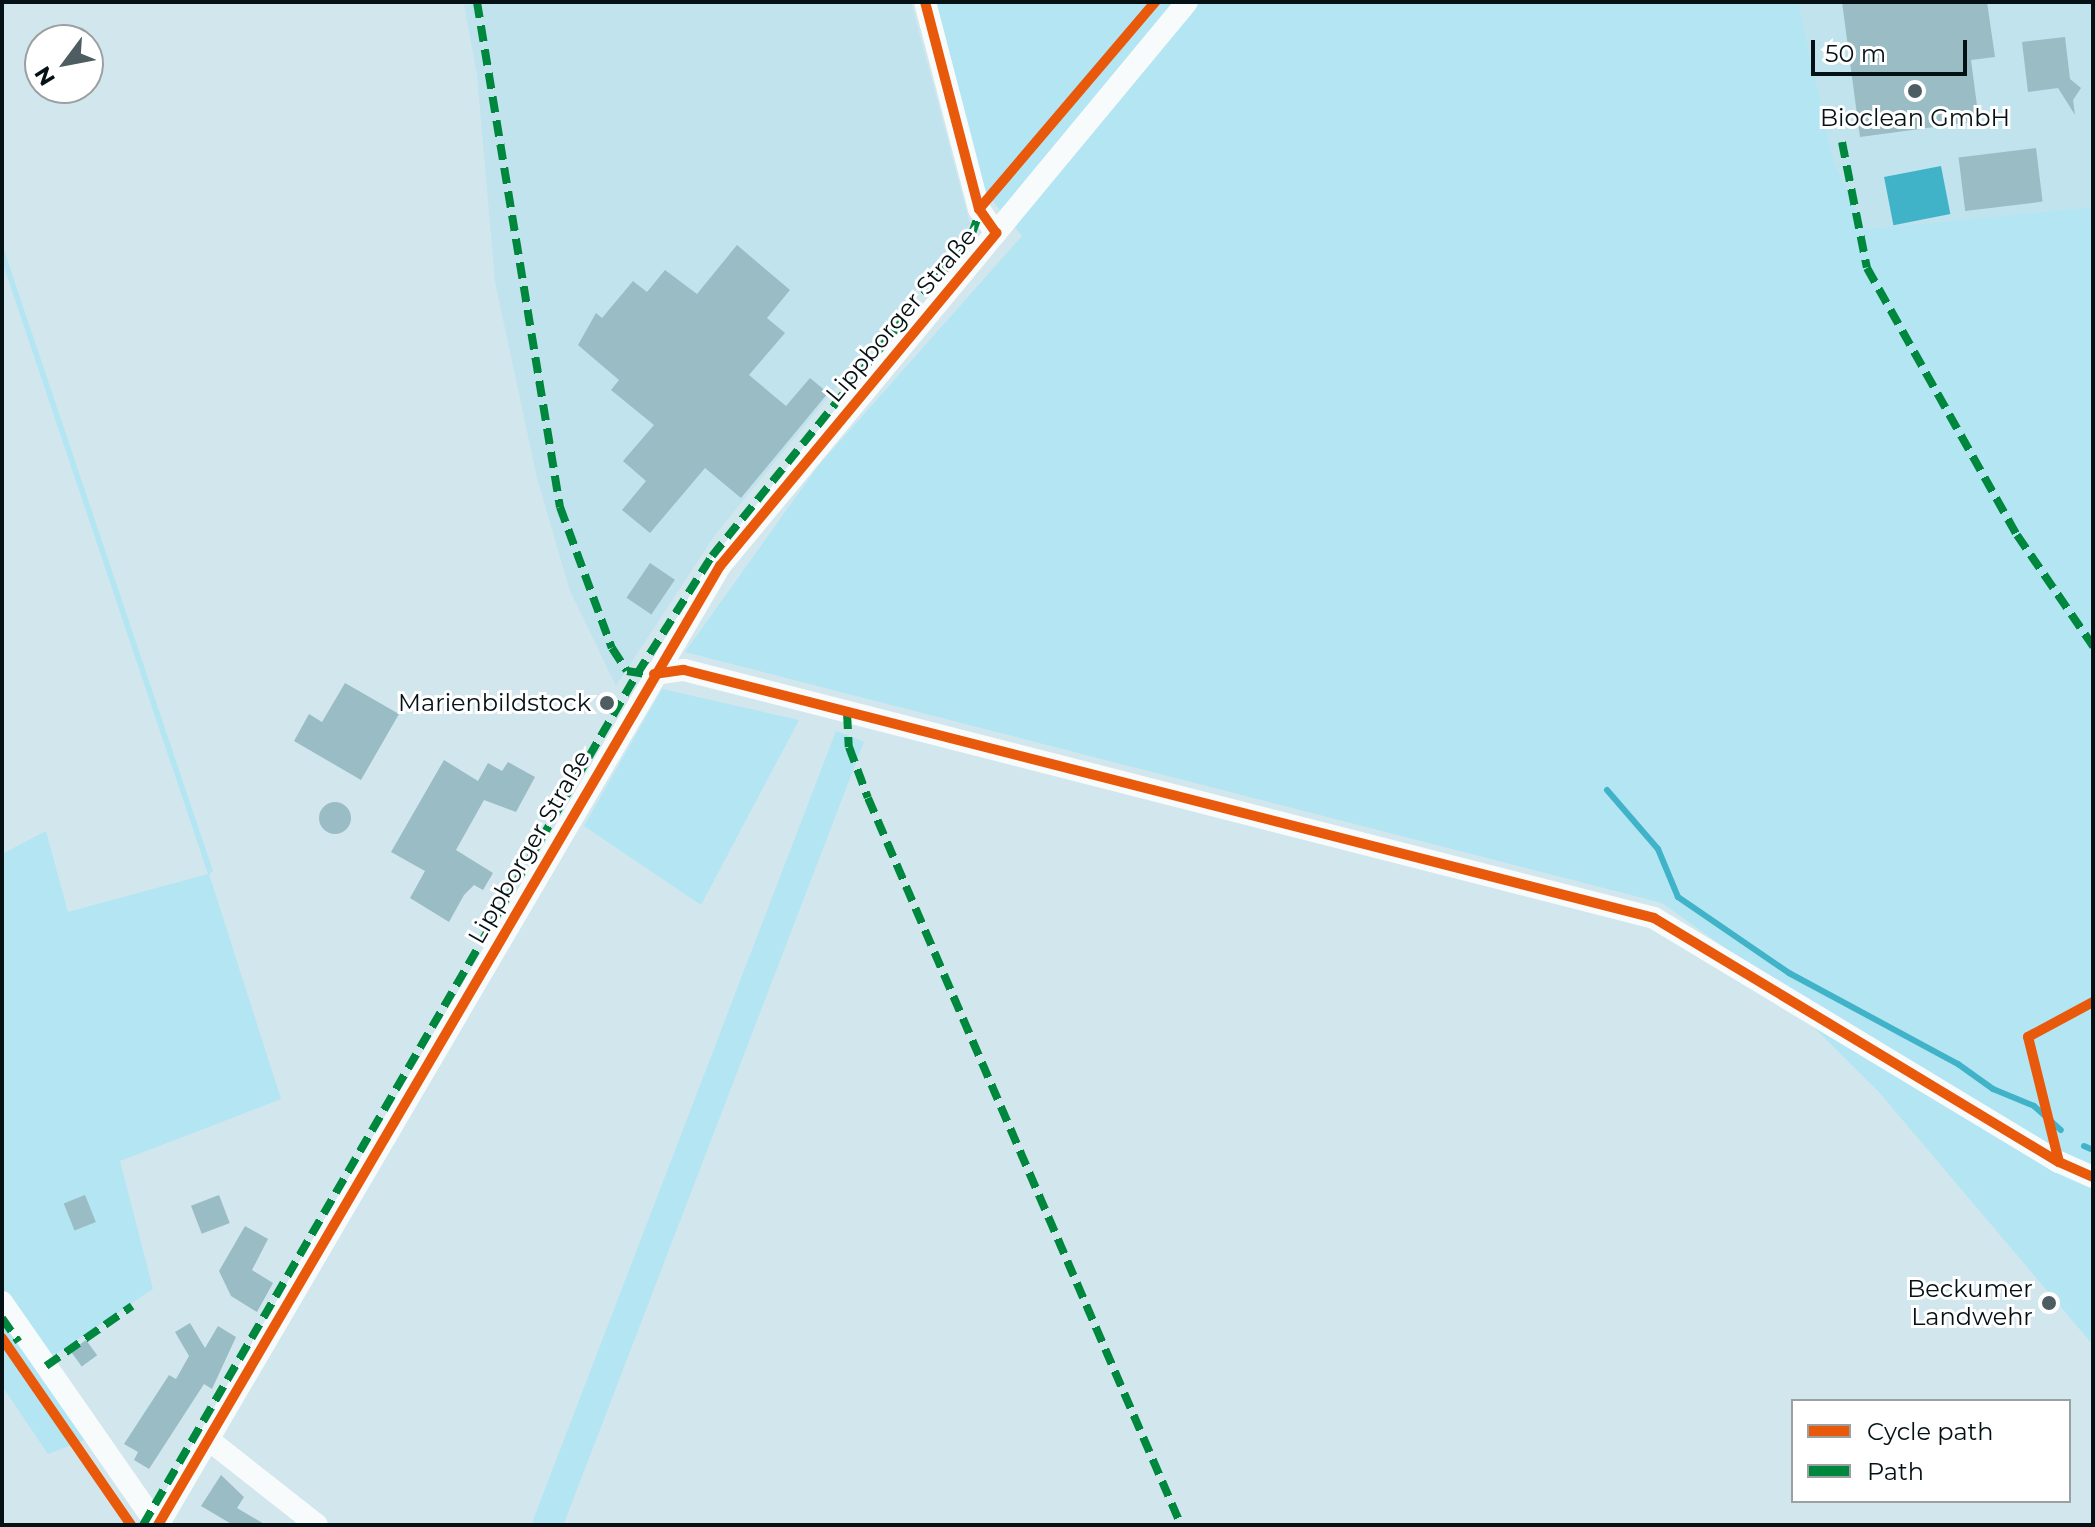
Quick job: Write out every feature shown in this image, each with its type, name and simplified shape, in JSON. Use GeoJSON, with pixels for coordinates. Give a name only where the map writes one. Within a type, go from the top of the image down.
{"type":"FeatureCollection","features":[{"type":"Feature","properties":{"kind":"street"},"geometry":{"type":"LineString","coordinates":[[925,2],[979,209],[996,233]]}},
{"type":"Feature","properties":{"kind":"street","name":"Lippborger Straße"},"geometry":{"type":"LineString","coordinates":[[158,1525],[720,566],[1187,2]]}},
{"type":"Feature","properties":{"kind":"street"},"geometry":{"type":"LineString","coordinates":[[654,674],[684,670],[1654,918],[2059,1162],[2093,1177]]}},
{"type":"Feature","properties":{"kind":"street"},"geometry":{"type":"LineString","coordinates":[[2,1302],[158,1525]]}},
{"type":"Feature","properties":{"kind":"street"},"geometry":{"type":"LineString","coordinates":[[209,1440],[317,1525]]}},
{"type":"Feature","properties":{"kind":"shaded area"},"geometry":{"type":"Polygon","coordinates":[[[481,2],[911,2],[970,224],[715,535],[616,686],[570,591],[537,478],[495,282],[477,75],[464,5],[481,2]]]}},
{"type":"Feature","properties":{"kind":"shaded area"},"geometry":{"type":"Polygon","coordinates":[[[935,2],[1798,2],[1834,162],[1865,229],[2093,207],[2093,1345],[1878,1091],[1756,970],[1662,903],[685,652],[818,466],[1022,236],[984,191],[935,2]]]}},
{"type":"Feature","properties":{"kind":"shaded area"},"geometry":{"type":"Polygon","coordinates":[[[1798,2],[2093,2],[2093,207],[1865,229],[1834,162],[1798,2]]]}},
{"type":"Feature","properties":{"kind":"shaded area"},"geometry":{"type":"Polygon","coordinates":[[[2,244],[213,871],[209,874],[281,1099],[120,1161],[153,1289],[53,1356],[103,1433],[48,1454],[2,1386],[2,854],[46,831],[68,912],[208,874],[2,261],[2,244]]]}},
{"type":"Feature","properties":{"kind":"shaded area"},"geometry":{"type":"Polygon","coordinates":[[[662,689],[799,720],[701,905],[584,826],[662,689]]]}},
{"type":"Feature","properties":{"kind":"shaded area"},"geometry":{"type":"Polygon","coordinates":[[[836,731],[864,742],[563,1525],[531,1525],[836,731]]]}},
{"type":"Feature","properties":{"kind":"water"},"geometry":{"type":"Polygon","coordinates":[[[1941,166],[1950,214],[1893,225],[1884,177],[1941,166]]]}},
{"type":"Feature","properties":{"kind":"building","name":"Bioclean GmbH"},"geometry":{"type":"Polygon","coordinates":[[[1842,2],[1987,2],[1995,57],[1971,60],[1979,121],[1860,137],[1842,2]]]}},
{"type":"Feature","properties":{"kind":"building"},"geometry":{"type":"Polygon","coordinates":[[[2065,37],[2070,79],[2081,88],[2073,100],[2075,115],[2058,88],[2028,92],[2022,42],[2065,37]]]}},
{"type":"Feature","properties":{"kind":"building"},"geometry":{"type":"Polygon","coordinates":[[[2036,148],[2043,202],[1965,211],[1959,158],[2036,148]]]}},
{"type":"Feature","properties":{"kind":"building"},"geometry":{"type":"Polygon","coordinates":[[[737,245],[790,290],[767,318],[785,333],[749,375],[786,406],[810,378],[828,393],[741,498],[705,468],[650,533],[622,510],[646,481],[623,461],[654,425],[611,390],[619,380],[578,345],[596,313],[602,318],[633,281],[647,292],[665,270],[697,294],[737,245]]]}},
{"type":"Feature","properties":{"kind":"building"},"geometry":{"type":"Polygon","coordinates":[[[650,563],[675,580],[651,615],[627,598],[650,563]]]}},
{"type":"Feature","properties":{"kind":"building"},"geometry":{"type":"Polygon","coordinates":[[[345,683],[399,714],[361,780],[294,741],[309,714],[322,722],[345,683]]]}},
{"type":"Feature","properties":{"kind":"building"},"geometry":{"type":"Polygon","coordinates":[[[444,760],[478,781],[488,763],[502,771],[508,762],[535,777],[516,812],[484,800],[456,850],[493,873],[483,890],[474,885],[464,895],[449,922],[410,898],[425,871],[391,852],[444,760]]]}},
{"type":"Feature","properties":{"kind":"building"},"geometry":{"type":"Polygon","coordinates":[[[335,802],[346,807],[351,818],[346,829],[335,834],[324,829],[319,818],[324,807],[335,802]]]}},
{"type":"Feature","properties":{"kind":"building"},"geometry":{"type":"Polygon","coordinates":[[[85,1195],[96,1222],[75,1231],[64,1204],[85,1195]]]}},
{"type":"Feature","properties":{"kind":"building"},"geometry":{"type":"Polygon","coordinates":[[[219,1195],[230,1223],[202,1234],[191,1206],[219,1195]]]}},
{"type":"Feature","properties":{"kind":"building"},"geometry":{"type":"Polygon","coordinates":[[[245,1226],[268,1239],[252,1270],[273,1283],[257,1312],[231,1296],[219,1271],[245,1226]]]}},
{"type":"Feature","properties":{"kind":"building"},"geometry":{"type":"Polygon","coordinates":[[[190,1323],[205,1348],[218,1326],[236,1337],[212,1389],[204,1384],[149,1469],[134,1460],[138,1452],[124,1444],[169,1375],[176,1379],[189,1356],[175,1332],[190,1323]]]}},
{"type":"Feature","properties":{"kind":"building"},"geometry":{"type":"Polygon","coordinates":[[[86,1340],[97,1355],[82,1367],[71,1351],[86,1340]]]}},
{"type":"Feature","properties":{"kind":"building"},"geometry":{"type":"Polygon","coordinates":[[[221,1475],[244,1497],[237,1508],[266,1525],[233,1525],[201,1506],[221,1475]]]}},
{"type":"Feature","properties":{"kind":"waterway"},"geometry":{"type":"LineString","coordinates":[[1607,790],[1658,849],[1678,897],[1789,973],[1958,1064],[1993,1089],[2034,1106],[2061,1130]]}},
{"type":"Feature","properties":{"kind":"waterway"},"geometry":{"type":"LineString","coordinates":[[2084,1146],[2093,1150]]}},
{"type":"Feature","properties":{"kind":"marked path"},"geometry":{"type":"LineString","coordinates":[[477,2],[560,507],[612,648],[627,671],[646,674]]}},
{"type":"Feature","properties":{"kind":"marked path"},"geometry":{"type":"LineString","coordinates":[[1842,142],[1867,268],[2017,535],[2093,646]]}},
{"type":"Feature","properties":{"kind":"marked path"},"geometry":{"type":"LineString","coordinates":[[143,1525],[637,674],[712,556],[971,236],[982,206]]}},
{"type":"Feature","properties":{"kind":"marked path"},"geometry":{"type":"LineString","coordinates":[[847,713],[849,747],[868,798],[1181,1525]]}},
{"type":"Feature","properties":{"kind":"marked path"},"geometry":{"type":"LineString","coordinates":[[46,1366],[132,1306]]}},
{"type":"Feature","properties":{"kind":"marked path"},"geometry":{"type":"LineString","coordinates":[[2,1318],[19,1342]]}},
{"type":"Feature","properties":{"kind":"cycle path"},"geometry":{"type":"LineString","coordinates":[[158,1525],[720,566],[996,233],[979,209],[925,2]]}},
{"type":"Feature","properties":{"kind":"cycle path"},"geometry":{"type":"LineString","coordinates":[[979,209],[1155,2]]}},
{"type":"Feature","properties":{"kind":"cycle path"},"geometry":{"type":"LineString","coordinates":[[654,674],[684,670],[1654,918],[2059,1162],[2093,1177]]}},
{"type":"Feature","properties":{"kind":"cycle path"},"geometry":{"type":"LineString","coordinates":[[2059,1162],[2028,1037],[2093,1002]]}},
{"type":"Feature","properties":{"kind":"cycle path"},"geometry":{"type":"LineString","coordinates":[[2,1338],[131,1525]]}},
{"type":"Feature","properties":{"kind":"place","name":"Bioclean GmbH"},"geometry":{"type":"Point","coordinates":[1915,91]}},
{"type":"Feature","properties":{"kind":"place","name":"Marienbildstock"},"geometry":{"type":"Point","coordinates":[607,703]}},
{"type":"Feature","properties":{"kind":"place","name":"Beckumer Landwehr"},"geometry":{"type":"Point","coordinates":[2049,1303]}}]}
